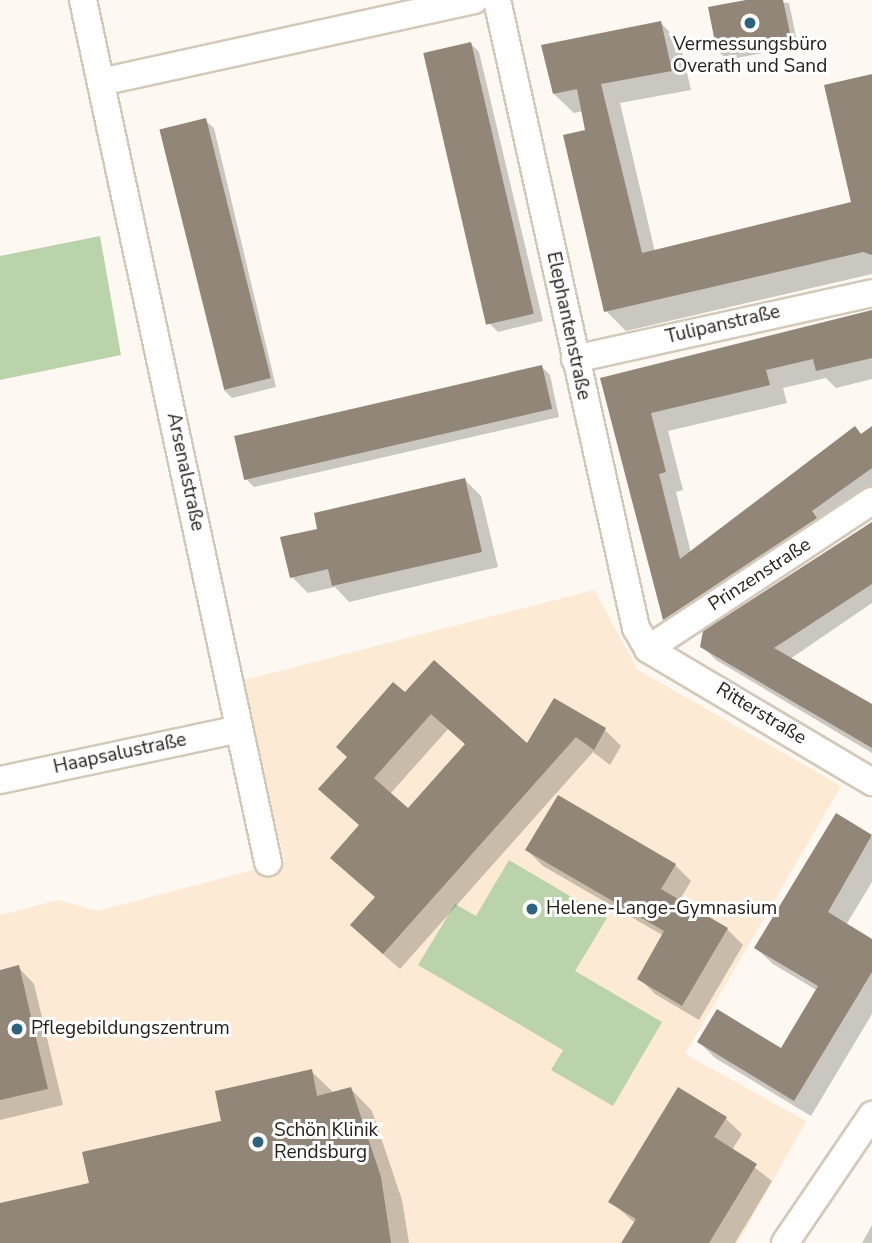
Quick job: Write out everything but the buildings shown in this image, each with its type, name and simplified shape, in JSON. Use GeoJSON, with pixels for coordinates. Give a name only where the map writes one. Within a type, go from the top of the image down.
{"type":"FeatureCollection","features":[{"type":"Feature","properties":{"kind":"street","name":"Arsenalstraße"},"geometry":{"type":"LineString","coordinates":[[83,0],[268,862]]}},
{"type":"Feature","properties":{"kind":"street"},"geometry":{"type":"LineString","coordinates":[[101,82],[474,0]]}},
{"type":"Feature","properties":{"kind":"street","name":"Elephantenstraße"},"geometry":{"type":"LineString","coordinates":[[497,0],[636,628],[649,649]]}},
{"type":"Feature","properties":{"kind":"street","name":"Tulipanstraße"},"geometry":{"type":"LineString","coordinates":[[575,359],[872,293]]}},
{"type":"Feature","properties":{"kind":"street","name":"Prinzenstraße"},"geometry":{"type":"LineString","coordinates":[[649,649],[872,501]]}},
{"type":"Feature","properties":{"kind":"street","name":"Ritterstraße"},"geometry":{"type":"LineString","coordinates":[[649,649],[872,782]]}},
{"type":"Feature","properties":{"kind":"street","name":"Haapsalustraße"},"geometry":{"type":"LineString","coordinates":[[0,780],[239,729]]}},
{"type":"Feature","properties":{"kind":"street"},"geometry":{"type":"LineString","coordinates":[[785,1243],[872,1115]]}},
{"type":"Feature","properties":{"kind":"shaded area","name":"Helene-Lange-Gymnasium"},"geometry":{"type":"Polygon","coordinates":[[[594,590],[638,670],[841,786],[685,1054],[806,1121],[738,1243],[0,1243],[0,915],[58,900],[97,911],[285,862],[240,681],[594,590]]]}},
{"type":"Feature","properties":{"kind":"green space"},"geometry":{"type":"Polygon","coordinates":[[[100,236],[121,355],[0,380],[0,256],[100,236]]]}},
{"type":"Feature","properties":{"kind":"green space"},"geometry":{"type":"Polygon","coordinates":[[[509,860],[607,918],[575,971],[662,1022],[613,1106],[551,1070],[563,1050],[418,965],[455,904],[476,916],[509,860]]]}},
{"type":"Feature","properties":{"kind":"place","name":"Vermessungsbüro Overath und Sand"},"geometry":{"type":"Point","coordinates":[750,23]}},
{"type":"Feature","properties":{"kind":"place","name":"Helene-Lange-Gymnasium"},"geometry":{"type":"Point","coordinates":[532,909]}},
{"type":"Feature","properties":{"kind":"place","name":"Pflegebildungszentrum"},"geometry":{"type":"Point","coordinates":[17,1029]}},
{"type":"Feature","properties":{"kind":"place","name":"Schön Klinik Rendsburg"},"geometry":{"type":"Point","coordinates":[258,1142]}}]}
